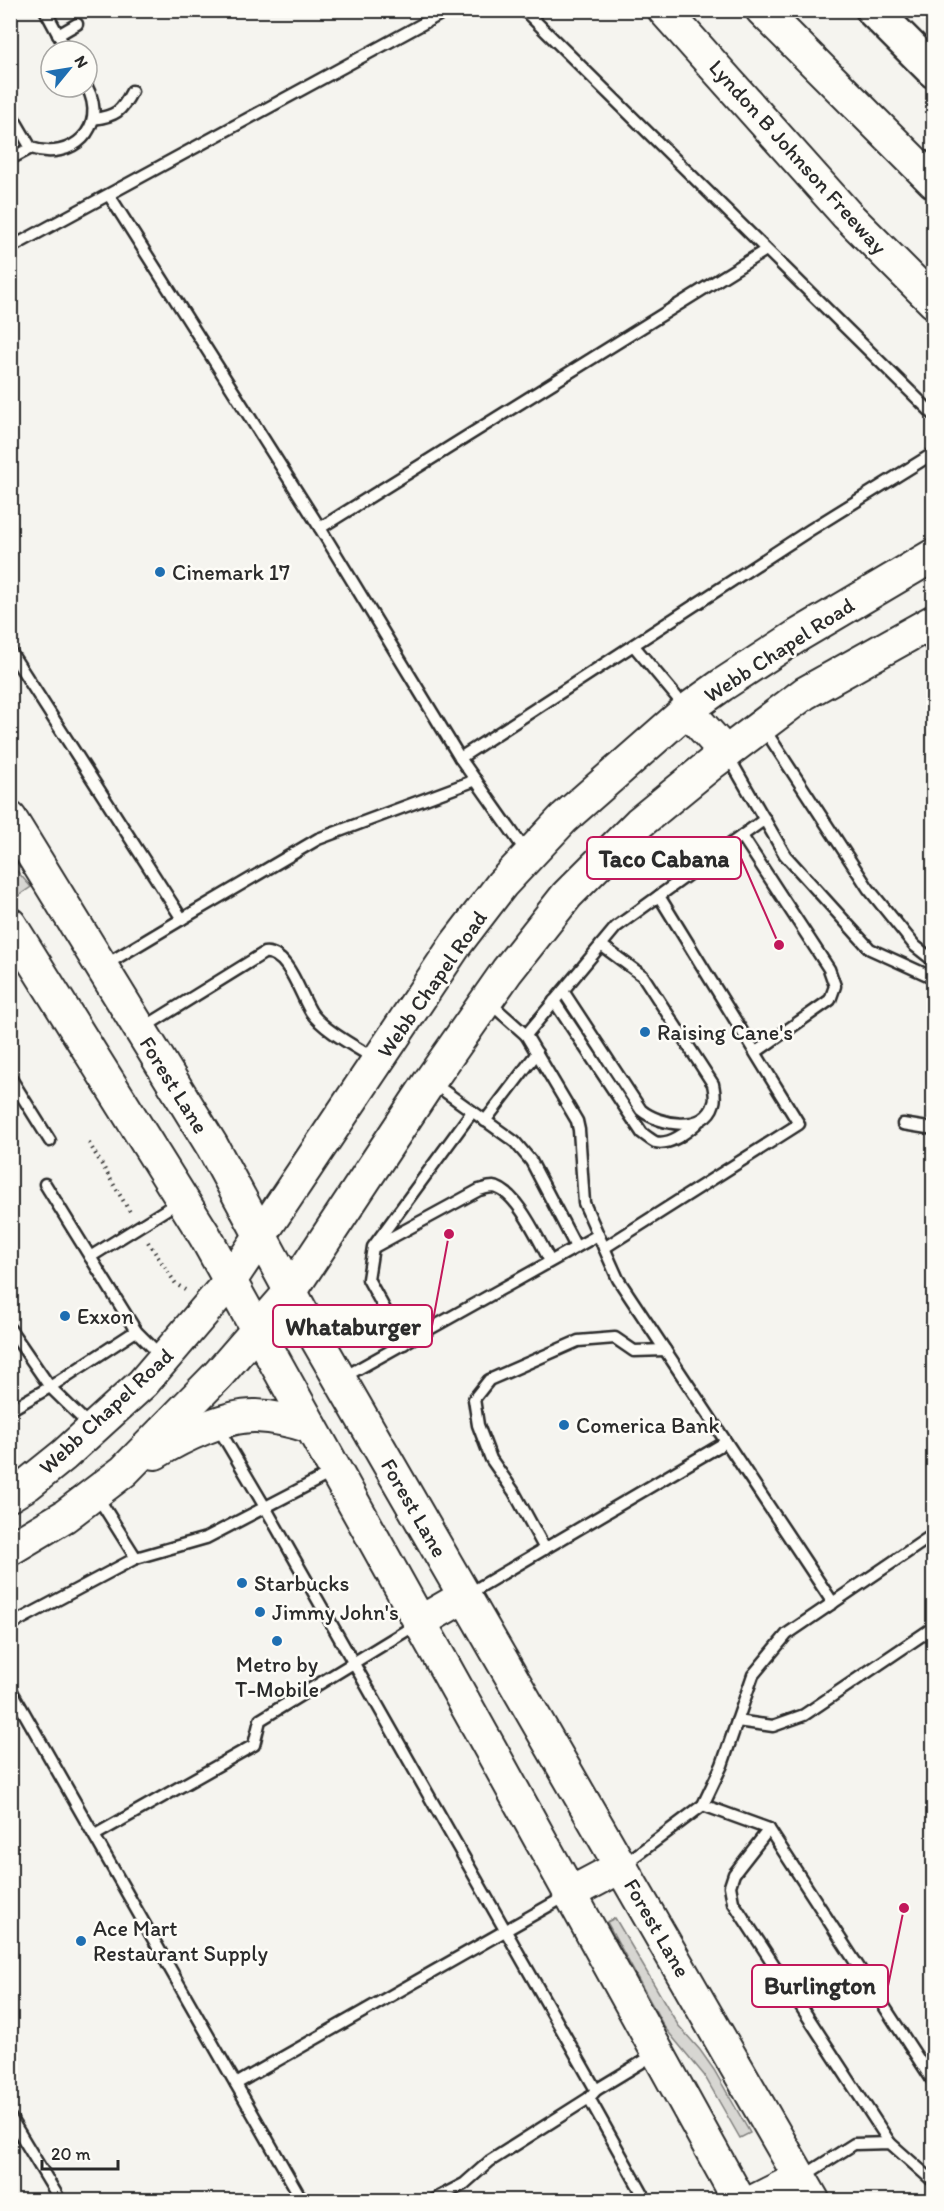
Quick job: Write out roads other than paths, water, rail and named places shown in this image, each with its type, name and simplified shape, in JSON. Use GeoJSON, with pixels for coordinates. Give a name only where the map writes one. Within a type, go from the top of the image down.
{"type":"FeatureCollection","features":[{"type":"Feature","properties":{"kind":"highway"},"geometry":{"type":"LineString","coordinates":[[873,10],[933,71]]}},
{"type":"Feature","properties":{"kind":"main road","name":"Lyndon B Johnson Freeway"},"geometry":{"type":"LineString","coordinates":[[664,10],[872,240],[933,302]]}},
{"type":"Feature","properties":{"kind":"main road"},"geometry":{"type":"LineString","coordinates":[[763,11],[933,182]]}},
{"type":"Feature","properties":{"kind":"main road"},"geometry":{"type":"LineString","coordinates":[[872,240],[933,284]]}},
{"type":"Feature","properties":{"kind":"main road","name":"Webb Chapel Road"},"geometry":{"type":"LineString","coordinates":[[10,1495],[28,1484],[64,1455],[143,1383],[230,1281],[456,944],[502,884],[563,819],[687,710],[755,663],[933,555]]}},
{"type":"Feature","properties":{"kind":"main road"},"geometry":{"type":"LineString","coordinates":[[10,1549],[65,1516],[123,1472],[180,1415],[291,1291],[486,1000],[567,895],[639,824],[726,753],[805,693],[929,633]]}},
{"type":"Feature","properties":{"kind":"main road"},"geometry":{"type":"LineString","coordinates":[[687,710],[726,753]]}},
{"type":"Feature","properties":{"kind":"main road","name":"Forest Lane"},"geometry":{"type":"LineString","coordinates":[[10,818],[212,1146],[340,1379],[807,2189]]}},
{"type":"Feature","properties":{"kind":"main road"},"geometry":{"type":"LineString","coordinates":[[11,927],[183,1199],[230,1281],[738,2200]]}},
{"type":"Feature","properties":{"kind":"main road"},"geometry":{"type":"LineString","coordinates":[[123,1472],[175,1441],[216,1424],[254,1416],[291,1420],[311,1427]]}},
{"type":"Feature","properties":{"kind":"main road"},"geometry":{"type":"LineString","coordinates":[[420,1622],[465,1596]]}},
{"type":"Feature","properties":{"kind":"main road"},"geometry":{"type":"LineString","coordinates":[[569,1894],[622,1866]]}},
{"type":"Feature","properties":{"kind":"main road"},"geometry":{"type":"LineString","coordinates":[[756,2200],[807,2189]]}},
{"type":"Feature","properties":{"kind":"lane"},"geometry":{"type":"LineString","coordinates":[[45,10],[60,39]]}},
{"type":"Feature","properties":{"kind":"lane"},"geometry":{"type":"LineString","coordinates":[[10,248],[448,10]]}},
{"type":"Feature","properties":{"kind":"lane"},"geometry":{"type":"LineString","coordinates":[[524,10],[933,415]]}},
{"type":"Feature","properties":{"kind":"lane"},"geometry":{"type":"LineString","coordinates":[[58,36],[77,24]]}},
{"type":"Feature","properties":{"kind":"lane"},"geometry":{"type":"LineString","coordinates":[[93,119],[112,117],[123,107],[132,92]]}},
{"type":"Feature","properties":{"kind":"lane"},"geometry":{"type":"LineString","coordinates":[[10,112],[31,148],[43,152],[56,152],[69,149],[80,142],[88,131],[93,119],[91,99]]}},
{"type":"Feature","properties":{"kind":"lane"},"geometry":{"type":"LineString","coordinates":[[10,159],[31,148]]}},
{"type":"Feature","properties":{"kind":"lane"},"geometry":{"type":"LineString","coordinates":[[109,195],[320,528],[460,758],[529,855]]}},
{"type":"Feature","properties":{"kind":"lane"},"geometry":{"type":"LineString","coordinates":[[320,528],[766,250]]}},
{"type":"Feature","properties":{"kind":"lane"},"geometry":{"type":"LineString","coordinates":[[460,758],[933,453]]}},
{"type":"Feature","properties":{"kind":"lane"},"geometry":{"type":"LineString","coordinates":[[634,646],[687,710]]}},
{"type":"Feature","properties":{"kind":"lane"},"geometry":{"type":"LineString","coordinates":[[10,651],[182,919]]}},
{"type":"Feature","properties":{"kind":"lane"},"geometry":{"type":"LineString","coordinates":[[762,726],[868,888],[915,946],[933,961]]}},
{"type":"Feature","properties":{"kind":"lane"},"geometry":{"type":"LineString","coordinates":[[726,753],[785,855],[870,949],[933,978]]}},
{"type":"Feature","properties":{"kind":"lane"},"geometry":{"type":"LineString","coordinates":[[102,966],[318,839],[476,780]]}},
{"type":"Feature","properties":{"kind":"lane"},"geometry":{"type":"LineString","coordinates":[[526,1035],[616,927],[765,819]]}},
{"type":"Feature","properties":{"kind":"lane"},"geometry":{"type":"LineString","coordinates":[[742,836],[829,969],[835,986],[830,1000],[756,1052]]}},
{"type":"Feature","properties":{"kind":"lane"},"geometry":{"type":"LineString","coordinates":[[604,1248],[799,1124],[659,896]]}},
{"type":"Feature","properties":{"kind":"lane"},"geometry":{"type":"LineString","coordinates":[[554,1001],[642,1133],[656,1142],[669,1141],[683,1135],[710,1112],[715,1101],[713,1084],[643,976],[601,945]]}},
{"type":"Feature","properties":{"kind":"lane"},"geometry":{"type":"LineString","coordinates":[[140,1030],[264,953],[274,953],[284,961],[311,1013],[378,1061]]}},
{"type":"Feature","properties":{"kind":"lane"},"geometry":{"type":"LineString","coordinates":[[563,991],[640,1110],[650,1117],[669,1122],[690,1124],[701,1120]]}},
{"type":"Feature","properties":{"kind":"lane"},"geometry":{"type":"LineString","coordinates":[[486,1000],[526,1035],[577,1121],[584,1203],[618,1279],[833,1603]]}},
{"type":"Feature","properties":{"kind":"lane"},"geometry":{"type":"LineString","coordinates":[[485,1121],[537,1053]]}},
{"type":"Feature","properties":{"kind":"lane"},"geometry":{"type":"LineString","coordinates":[[10,1077],[50,1141]]}},
{"type":"Feature","properties":{"kind":"lane"},"geometry":{"type":"LineString","coordinates":[[430,1081],[515,1142],[531,1161],[576,1247]]}},
{"type":"Feature","properties":{"kind":"lane"},"geometry":{"type":"LineString","coordinates":[[404,1344],[368,1279],[373,1247],[472,1112]]}},
{"type":"Feature","properties":{"kind":"lane"},"geometry":{"type":"LineString","coordinates":[[903,1124],[933,1129]]}},
{"type":"Feature","properties":{"kind":"lane"},"geometry":{"type":"LineString","coordinates":[[45,1184],[136,1331],[164,1360]]}},
{"type":"Feature","properties":{"kind":"lane"},"geometry":{"type":"LineString","coordinates":[[373,1247],[479,1190],[494,1187],[506,1193],[517,1204],[550,1262]]}},
{"type":"Feature","properties":{"kind":"lane"},"geometry":{"type":"LineString","coordinates":[[90,1257],[183,1199]]}},
{"type":"Feature","properties":{"kind":"lane"},"geometry":{"type":"LineString","coordinates":[[340,1379],[598,1235]]}},
{"type":"Feature","properties":{"kind":"lane"},"geometry":{"type":"LineString","coordinates":[[10,1329],[50,1388],[93,1428]]}},
{"type":"Feature","properties":{"kind":"lane"},"geometry":{"type":"LineString","coordinates":[[10,1410],[50,1388],[136,1331]]}},
{"type":"Feature","properties":{"kind":"lane"},"geometry":{"type":"LineString","coordinates":[[545,1549],[514,1492],[491,1460],[478,1425],[474,1399],[489,1380],[578,1341],[615,1338],[634,1351],[665,1350]]}},
{"type":"Feature","properties":{"kind":"lane"},"geometry":{"type":"LineString","coordinates":[[216,1424],[506,1930],[646,2200]]}},
{"type":"Feature","properties":{"kind":"lane"},"geometry":{"type":"LineString","coordinates":[[465,1596],[726,1442]]}},
{"type":"Feature","properties":{"kind":"lane"},"geometry":{"type":"LineString","coordinates":[[10,1625],[136,1558],[206,1538],[336,1471]]}},
{"type":"Feature","properties":{"kind":"lane"},"geometry":{"type":"LineString","coordinates":[[95,1494],[136,1558]]}},
{"type":"Feature","properties":{"kind":"lane"},"geometry":{"type":"LineString","coordinates":[[622,1866],[703,1805],[722,1765],[753,1675],[787,1634],[933,1534]]}},
{"type":"Feature","properties":{"kind":"lane"},"geometry":{"type":"LineString","coordinates":[[94,1835],[254,1745],[260,1720],[420,1622]]}},
{"type":"Feature","properties":{"kind":"lane"},"geometry":{"type":"LineString","coordinates":[[737,1721],[773,1726],[804,1715],[933,1628]]}},
{"type":"Feature","properties":{"kind":"lane"},"geometry":{"type":"LineString","coordinates":[[10,1688],[302,2200]]}},
{"type":"Feature","properties":{"kind":"lane"},"geometry":{"type":"LineString","coordinates":[[703,1805],[769,1829],[933,2083]]}},
{"type":"Feature","properties":{"kind":"lane"},"geometry":{"type":"LineString","coordinates":[[769,1829],[734,1874],[730,1886],[733,1902],[890,2143],[933,2182]]}},
{"type":"Feature","properties":{"kind":"lane"},"geometry":{"type":"LineString","coordinates":[[236,2084],[569,1894]]}},
{"type":"Feature","properties":{"kind":"lane"},"geometry":{"type":"LineString","coordinates":[[433,2200],[464,2184],[490,2161],[657,2053]]}},
{"type":"Feature","properties":{"kind":"lane"},"geometry":{"type":"LineString","coordinates":[[10,2117],[60,2200]]}},
{"type":"Feature","properties":{"kind":"lane"},"geometry":{"type":"LineString","coordinates":[[807,2189],[854,2144],[890,2143]]}},
{"type":"Feature","properties":{"kind":"place","name":"Cinemark 17"},"geometry":{"type":"Point","coordinates":[160,572]}},
{"type":"Feature","properties":{"kind":"place","name":"Taco Cabana"},"geometry":{"type":"Point","coordinates":[779,945]}},
{"type":"Feature","properties":{"kind":"place","name":"Raising Cane's"},"geometry":{"type":"Point","coordinates":[645,1032]}},
{"type":"Feature","properties":{"kind":"place","name":"Whataburger"},"geometry":{"type":"Point","coordinates":[449,1234]}},
{"type":"Feature","properties":{"kind":"place","name":"Exxon"},"geometry":{"type":"Point","coordinates":[65,1316]}},
{"type":"Feature","properties":{"kind":"place","name":"Comerica Bank"},"geometry":{"type":"Point","coordinates":[564,1425]}},
{"type":"Feature","properties":{"kind":"place","name":"Starbucks"},"geometry":{"type":"Point","coordinates":[242,1583]}},
{"type":"Feature","properties":{"kind":"place","name":"Jimmy John's"},"geometry":{"type":"Point","coordinates":[260,1612]}},
{"type":"Feature","properties":{"kind":"place","name":"Metro by T-Mobile"},"geometry":{"type":"Point","coordinates":[277,1641]}},
{"type":"Feature","properties":{"kind":"place","name":"Burlington"},"geometry":{"type":"Point","coordinates":[904,1908]}},
{"type":"Feature","properties":{"kind":"place","name":"Ace Mart Restaurant Supply"},"geometry":{"type":"Point","coordinates":[81,1941]}}]}
